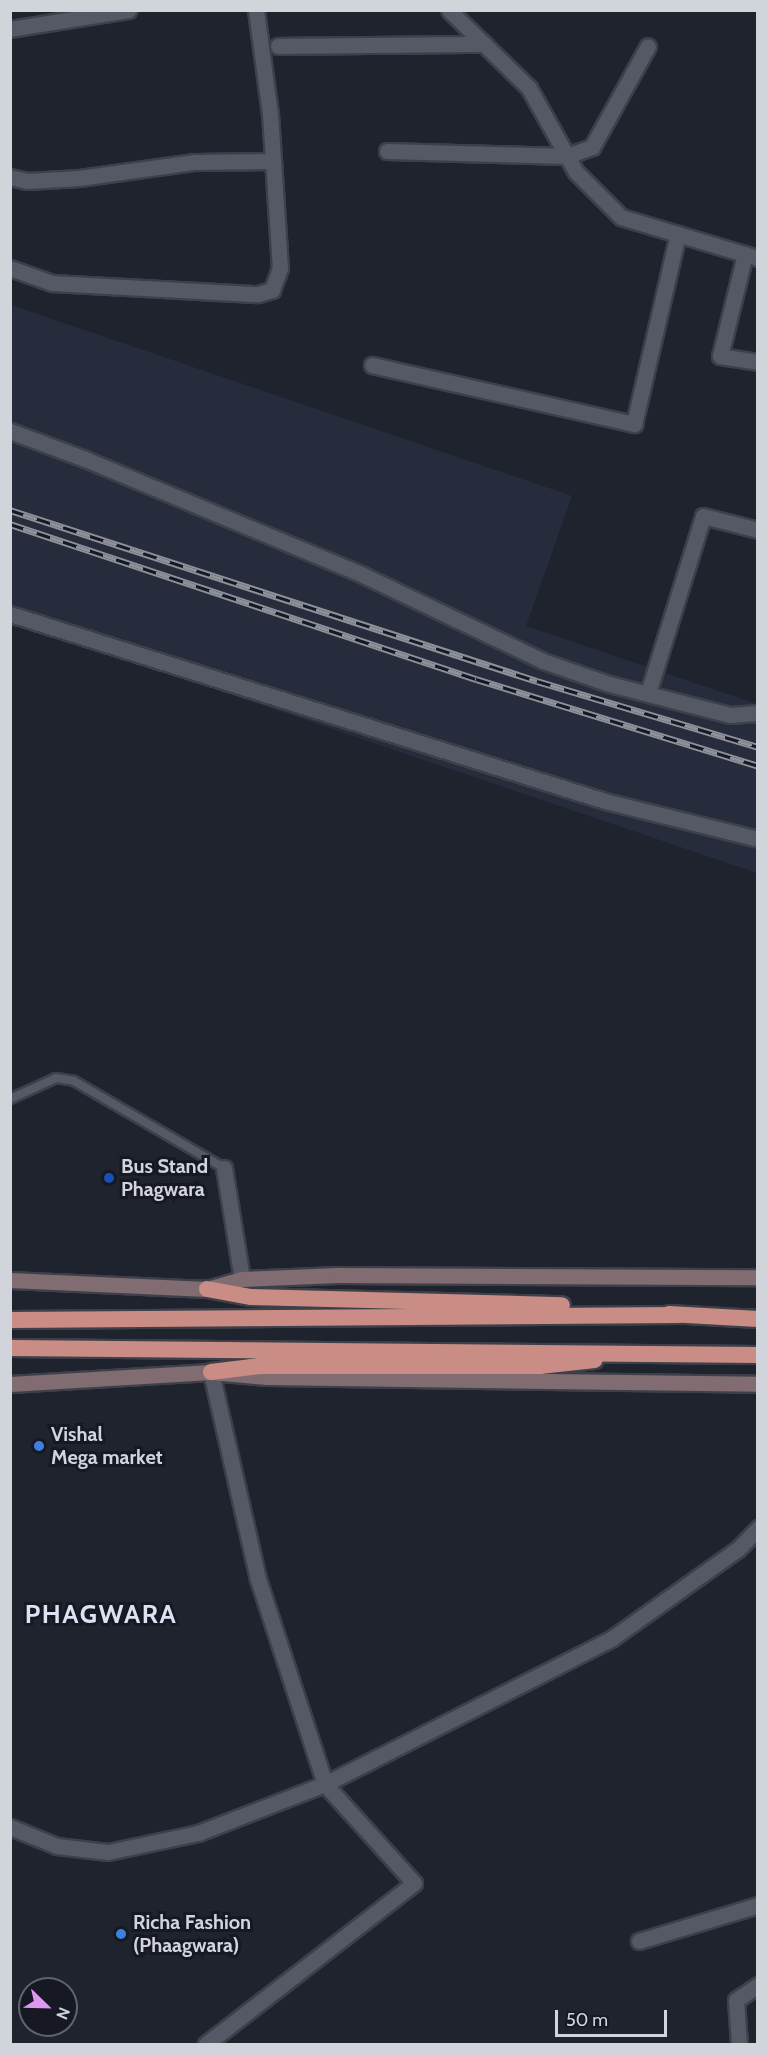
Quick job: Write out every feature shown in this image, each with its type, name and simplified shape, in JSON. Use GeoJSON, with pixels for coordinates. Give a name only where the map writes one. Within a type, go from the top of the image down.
{"type":"FeatureCollection","features":[{"type":"Feature","properties":{"kind":"highway"},"geometry":{"type":"LineString","coordinates":[[207,1289],[251,1297],[586,1306],[679,1315],[758,1319]]}},
{"type":"Feature","properties":{"kind":"highway"},"geometry":{"type":"LineString","coordinates":[[10,1320],[679,1315]]}},
{"type":"Feature","properties":{"kind":"highway"},"geometry":{"type":"LineString","coordinates":[[10,1348],[758,1355]]}},
{"type":"Feature","properties":{"kind":"highway"},"geometry":{"type":"LineString","coordinates":[[211,1372],[260,1366],[540,1366],[667,1353]]}},
{"type":"Feature","properties":{"kind":"main road"},"geometry":{"type":"LineString","coordinates":[[10,1280],[207,1289],[242,1279],[372,1275],[758,1277]]}},
{"type":"Feature","properties":{"kind":"main road"},"geometry":{"type":"LineString","coordinates":[[10,1384],[211,1372],[267,1377],[758,1384]]}},
{"type":"Feature","properties":{"kind":"street"},"geometry":{"type":"LineString","coordinates":[[10,29],[129,10]]}},
{"type":"Feature","properties":{"kind":"street"},"geometry":{"type":"LineString","coordinates":[[10,268],[52,283],[258,294],[272,290],[280,268],[273,161],[256,10]]}},
{"type":"Feature","properties":{"kind":"street"},"geometry":{"type":"LineString","coordinates":[[449,10],[529,88],[576,172],[621,217],[751,256],[720,356],[758,362]]}},
{"type":"Feature","properties":{"kind":"street"},"geometry":{"type":"LineString","coordinates":[[278,46],[484,44]]}},
{"type":"Feature","properties":{"kind":"street"},"geometry":{"type":"LineString","coordinates":[[387,151],[567,156],[592,147],[648,46]]}},
{"type":"Feature","properties":{"kind":"street"},"geometry":{"type":"LineString","coordinates":[[10,177],[27,181],[79,178],[195,162],[273,161]]}},
{"type":"Feature","properties":{"kind":"street"},"geometry":{"type":"LineString","coordinates":[[372,365],[634,424],[678,234]]}},
{"type":"Feature","properties":{"kind":"street"},"geometry":{"type":"LineString","coordinates":[[10,431],[86,459],[363,576],[543,661],[609,684],[730,714],[758,713]]}},
{"type":"Feature","properties":{"kind":"street"},"geometry":{"type":"LineString","coordinates":[[648,693],[703,516],[758,530]]}},
{"type":"Feature","properties":{"kind":"street"},"geometry":{"type":"LineString","coordinates":[[10,614],[605,801],[758,838]]}},
{"type":"Feature","properties":{"kind":"street"},"geometry":{"type":"LineString","coordinates":[[224,1168],[242,1279]]}},
{"type":"Feature","properties":{"kind":"street"},"geometry":{"type":"LineString","coordinates":[[207,2044],[414,1882],[325,1784],[258,1579],[211,1372]]}},
{"type":"Feature","properties":{"kind":"street"},"geometry":{"type":"LineString","coordinates":[[10,1827],[57,1846],[108,1852],[198,1833],[325,1784],[611,1639],[739,1548],[758,1528]]}},
{"type":"Feature","properties":{"kind":"street"},"geometry":{"type":"LineString","coordinates":[[639,1941],[758,1905]]}},
{"type":"Feature","properties":{"kind":"street"},"geometry":{"type":"LineString","coordinates":[[739,2044],[736,2000],[758,1985]]}},
{"type":"Feature","properties":{"kind":"lane"},"geometry":{"type":"LineString","coordinates":[[10,1099],[64,1078],[224,1168]]}},
{"type":"Feature","properties":{"kind":"shaded area"},"geometry":{"type":"Polygon","coordinates":[[[11,305],[572,496],[526,626],[757,704],[757,873],[11,620],[11,305]]]}},
{"type":"Feature","properties":{"kind":"railway"},"geometry":{"type":"LineString","coordinates":[[10,510],[537,681],[758,747]]}},
{"type":"Feature","properties":{"kind":"railway"},"geometry":{"type":"LineString","coordinates":[[10,524],[476,679],[758,766]]}},
{"type":"Feature","properties":{"kind":"place","name":"Bus Stand Phagwara"},"geometry":{"type":"Point","coordinates":[109,1178]}},
{"type":"Feature","properties":{"kind":"place","name":"Vishal Mega market"},"geometry":{"type":"Point","coordinates":[39,1446]}},
{"type":"Feature","properties":{"kind":"place","name":"Richa Fashion (Phaagwara)"},"geometry":{"type":"Point","coordinates":[121,1934]}},
{"type":"Feature","properties":{"kind":"district","name":"PHAGWARA"},"geometry":{"type":"Point","coordinates":[101,1615]}}]}
